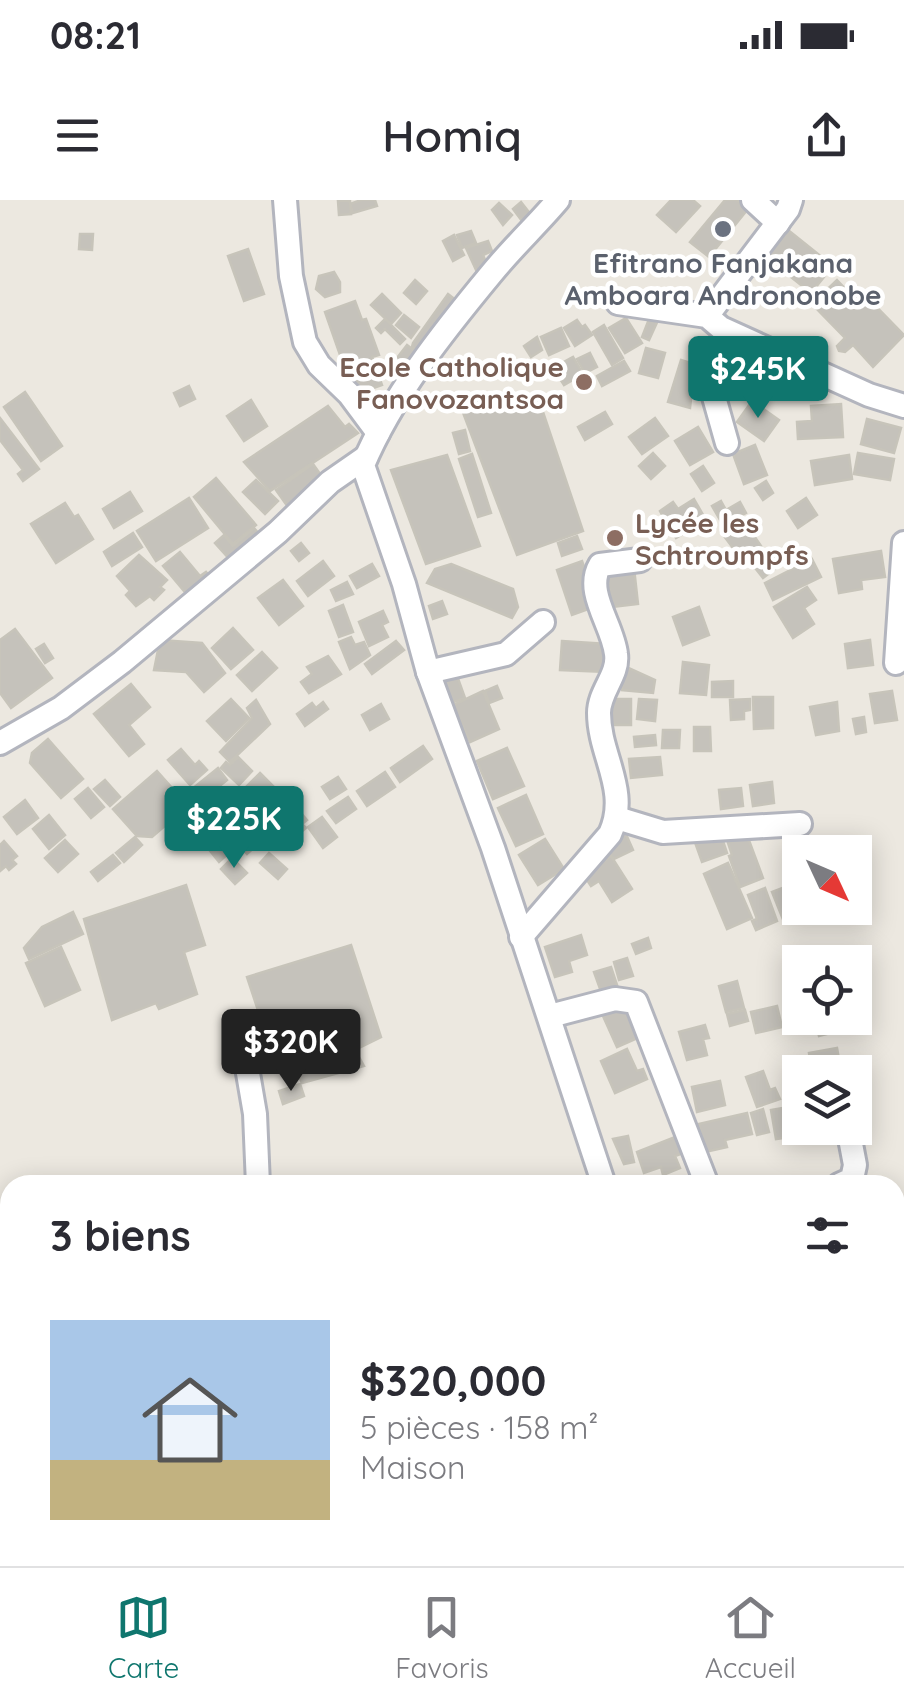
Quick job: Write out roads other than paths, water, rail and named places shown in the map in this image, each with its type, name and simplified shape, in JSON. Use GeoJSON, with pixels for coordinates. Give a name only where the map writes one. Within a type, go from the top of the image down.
{"type":"FeatureCollection","features":[{"type":"Feature","properties":{"kind":"street"},"geometry":{"type":"LineString","coordinates":[[286,200],[290,276],[305,342],[319,365],[349,394],[378,433]]}},
{"type":"Feature","properties":{"kind":"street"},"geometry":{"type":"LineString","coordinates":[[558,200],[490,274],[436,346],[378,433],[363,465],[404,584],[428,672],[493,848],[601,1175]]}},
{"type":"Feature","properties":{"kind":"street"},"geometry":{"type":"LineString","coordinates":[[754,200],[778,223]]}},
{"type":"Feature","properties":{"kind":"street"},"geometry":{"type":"LineString","coordinates":[[707,316],[778,223],[790,200]]}},
{"type":"Feature","properties":{"kind":"street"},"geometry":{"type":"LineString","coordinates":[[618,303],[707,316],[720,328],[869,395],[904,406]]}},
{"type":"Feature","properties":{"kind":"street"},"geometry":{"type":"LineString","coordinates":[[727,443],[714,398],[722,387],[760,370],[771,360],[772,350]]}},
{"type":"Feature","properties":{"kind":"street"},"geometry":{"type":"LineString","coordinates":[[0,743],[60,708],[122,662],[278,532],[330,482],[366,457]]}},
{"type":"Feature","properties":{"kind":"street"},"geometry":{"type":"LineString","coordinates":[[896,663],[904,543]]}},
{"type":"Feature","properties":{"kind":"street"},"geometry":{"type":"LineString","coordinates":[[521,938],[610,834],[617,818],[614,773],[598,712],[617,658],[594,575],[600,565],[640,560]]}},
{"type":"Feature","properties":{"kind":"street"},"geometry":{"type":"LineString","coordinates":[[428,672],[506,654],[543,622]]}},
{"type":"Feature","properties":{"kind":"street"},"geometry":{"type":"LineString","coordinates":[[617,818],[663,832],[800,824]]}},
{"type":"Feature","properties":{"kind":"street"},"geometry":{"type":"LineString","coordinates":[[550,1016],[615,998],[636,1002],[703,1175]]}},
{"type":"Feature","properties":{"kind":"street"},"geometry":{"type":"LineString","coordinates":[[244,1050],[256,1114],[258,1175]]}},
{"type":"Feature","properties":{"kind":"street"},"geometry":{"type":"LineString","coordinates":[[852,1145],[856,1165],[853,1175]]}},
{"type":"Feature","properties":{"kind":"place","name":"Efitrano Fanjakana Amboara Andrononobe"},"geometry":{"type":"Point","coordinates":[723,229]}},
{"type":"Feature","properties":{"kind":"place","name":"Ecole Catholique Fanovozantsoa"},"geometry":{"type":"Point","coordinates":[584,382]}},
{"type":"Feature","properties":{"kind":"place","name":"Lycée les Schtroumpfs"},"geometry":{"type":"Point","coordinates":[615,538]}}]}
